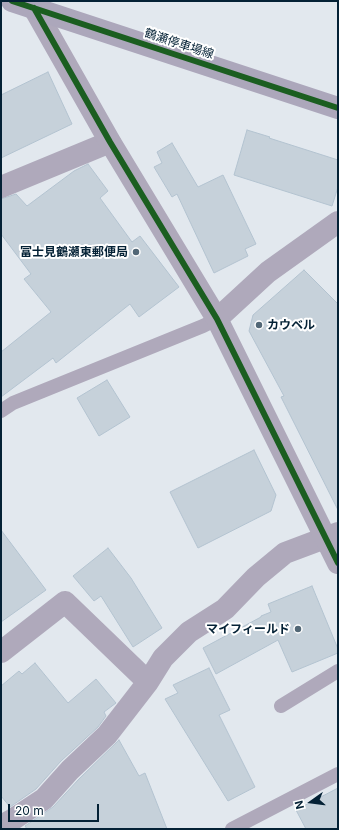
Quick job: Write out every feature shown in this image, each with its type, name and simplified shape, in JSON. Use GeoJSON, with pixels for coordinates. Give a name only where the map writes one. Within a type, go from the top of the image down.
{"type":"FeatureCollection","features":[{"type":"Feature","properties":{"kind":"main road","name":"鶴瀬停車場線"},"geometry":{"type":"LineString","coordinates":[[12,1],[338,108]]}},
{"type":"Feature","properties":{"kind":"street"},"geometry":{"type":"LineString","coordinates":[[34,8],[110,142],[217,319],[332,536],[338,563]]}},
{"type":"Feature","properties":{"kind":"street"},"geometry":{"type":"LineString","coordinates":[[1,187],[110,142]]}},
{"type":"Feature","properties":{"kind":"street"},"geometry":{"type":"LineString","coordinates":[[217,319],[268,272],[338,222]]}},
{"type":"Feature","properties":{"kind":"street"},"geometry":{"type":"LineString","coordinates":[[1,826],[44,799],[70,770],[107,735],[148,682],[163,658],[189,632],[225,609],[256,577],[285,552],[332,536]]}},
{"type":"Feature","properties":{"kind":"street"},"geometry":{"type":"LineString","coordinates":[[1,652],[64,602],[148,682]]}},
{"type":"Feature","properties":{"kind":"lane"},"geometry":{"type":"LineString","coordinates":[[1,411],[13,403],[217,319]]}},
{"type":"Feature","properties":{"kind":"lane"},"geometry":{"type":"LineString","coordinates":[[281,706],[338,671]]}},
{"type":"Feature","properties":{"kind":"lane"},"geometry":{"type":"LineString","coordinates":[[232,829],[338,774]]}},
{"type":"Feature","properties":{"kind":"building"},"geometry":{"type":"Polygon","coordinates":[[[48,72],[72,124],[1,158],[1,95],[48,72]]]}},
{"type":"Feature","properties":{"kind":"building"},"geometry":{"type":"Polygon","coordinates":[[[247,130],[338,160],[338,187],[332,206],[234,175],[247,130]]]}},
{"type":"Feature","properties":{"kind":"building"},"geometry":{"type":"Polygon","coordinates":[[[172,143],[198,187],[223,175],[256,244],[245,249],[248,256],[214,273],[177,194],[172,197],[154,167],[162,163],[157,152],[172,143]]]}},
{"type":"Feature","properties":{"kind":"building"},"geometry":{"type":"Polygon","coordinates":[[[88,164],[108,191],[100,198],[132,242],[140,236],[179,287],[139,317],[130,304],[56,363],[53,358],[1,397],[1,352],[51,312],[24,279],[31,274],[1,234],[1,199],[16,194],[27,206],[74,171],[88,164]]]}},
{"type":"Feature","properties":{"kind":"building"},"geometry":{"type":"Polygon","coordinates":[[[304,270],[338,304],[338,510],[281,397],[284,396],[249,331],[253,315],[304,270]]]}},
{"type":"Feature","properties":{"kind":"building"},"geometry":{"type":"Polygon","coordinates":[[[107,380],[130,417],[99,436],[77,398],[107,380]]]}},
{"type":"Feature","properties":{"kind":"building"},"geometry":{"type":"Polygon","coordinates":[[[254,450],[276,495],[271,511],[198,548],[170,492],[254,450]]]}},
{"type":"Feature","properties":{"kind":"building"},"geometry":{"type":"Polygon","coordinates":[[[1,530],[46,590],[1,622],[1,530]]]}},
{"type":"Feature","properties":{"kind":"building"},"geometry":{"type":"Polygon","coordinates":[[[108,548],[131,578],[162,628],[133,647],[101,596],[94,601],[73,576],[108,548]]]}},
{"type":"Feature","properties":{"kind":"building","name":"マイフィールド"},"geometry":{"type":"Polygon","coordinates":[[[312,586],[338,649],[338,653],[292,672],[278,640],[216,674],[203,648],[271,612],[268,604],[312,586]]]}},
{"type":"Feature","properties":{"kind":"building"},"geometry":{"type":"Polygon","coordinates":[[[35,663],[68,703],[96,679],[116,703],[104,712],[106,716],[98,727],[61,761],[36,789],[10,807],[1,796],[1,686],[19,671],[22,674],[35,663]]]}},
{"type":"Feature","properties":{"kind":"building"},"geometry":{"type":"Polygon","coordinates":[[[209,668],[230,710],[219,715],[255,787],[228,801],[165,699],[178,693],[173,685],[209,668]]]}},
{"type":"Feature","properties":{"kind":"building"},"geometry":{"type":"Polygon","coordinates":[[[119,740],[139,776],[145,773],[167,829],[27,829],[25,826],[53,807],[119,740]]]}},
{"type":"Feature","properties":{"kind":"building"},"geometry":{"type":"Polygon","coordinates":[[[338,788],[338,829],[306,829],[296,810],[338,788]]]}},
{"type":"Feature","properties":{"kind":"cycle path"},"geometry":{"type":"LineString","coordinates":[[12,1],[338,108]]}},
{"type":"Feature","properties":{"kind":"cycle path"},"geometry":{"type":"LineString","coordinates":[[34,8],[110,142],[217,319],[338,563]]}},
{"type":"Feature","properties":{"kind":"place","name":"富士見鶴瀬東郵便局"},"geometry":{"type":"Point","coordinates":[136,252]}},
{"type":"Feature","properties":{"kind":"place","name":"カウベル"},"geometry":{"type":"Point","coordinates":[259,325]}},
{"type":"Feature","properties":{"kind":"place","name":"マイフィールド"},"geometry":{"type":"Point","coordinates":[298,629]}}]}
